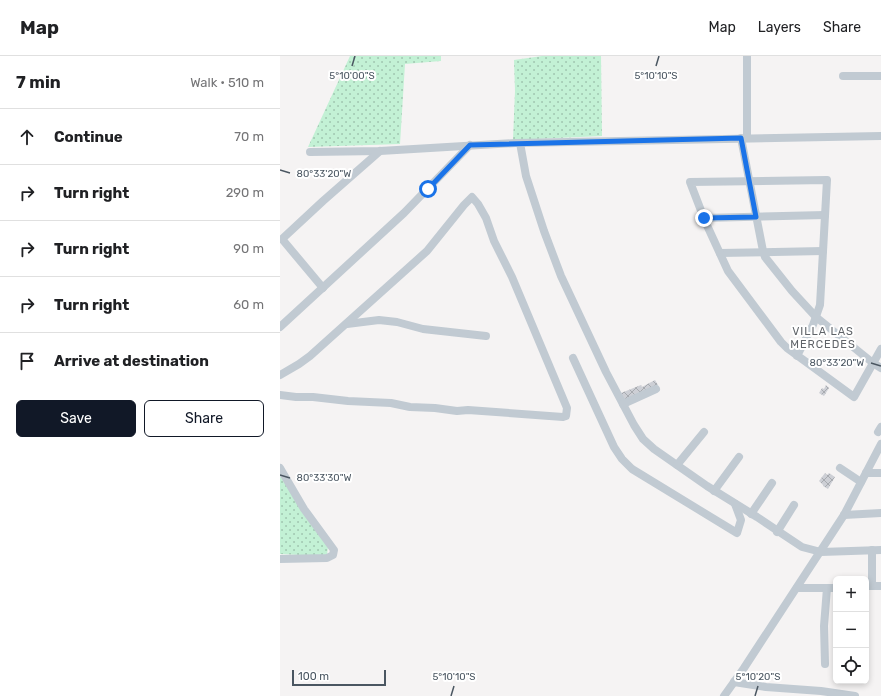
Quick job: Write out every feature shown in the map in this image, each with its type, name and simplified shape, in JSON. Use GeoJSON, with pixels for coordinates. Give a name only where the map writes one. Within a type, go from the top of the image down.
{"type":"FeatureCollection","features":[{"type":"Feature","properties":{"kind":"street"},"geometry":{"type":"LineString","coordinates":[[747,56],[744,138],[763,252],[804,305],[816,317],[881,369]]}},
{"type":"Feature","properties":{"kind":"street"},"geometry":{"type":"LineString","coordinates":[[844,76],[881,76]]}},
{"type":"Feature","properties":{"kind":"street"},"geometry":{"type":"LineString","coordinates":[[310,152],[380,151],[520,143],[881,136]]}},
{"type":"Feature","properties":{"kind":"street"},"geometry":{"type":"LineString","coordinates":[[520,143],[526,176],[544,231],[564,283],[606,372],[643,439],[654,449],[714,491],[802,547],[821,552],[881,550]]}},
{"type":"Feature","properties":{"kind":"street"},"geometry":{"type":"LineString","coordinates":[[280,328],[404,213],[470,145]]}},
{"type":"Feature","properties":{"kind":"street"},"geometry":{"type":"LineString","coordinates":[[323,288],[282,241],[282,239],[380,151]]}},
{"type":"Feature","properties":{"kind":"street"},"geometry":{"type":"LineString","coordinates":[[797,356],[816,317],[820,305],[827,180],[690,182],[704,218],[728,271],[787,348],[797,356],[854,397],[881,349]]}},
{"type":"Feature","properties":{"kind":"street"},"geometry":{"type":"LineString","coordinates":[[280,375],[303,361],[347,324],[377,295],[427,251],[472,197],[486,218],[494,241],[512,277],[533,329],[563,395],[567,408],[566,416],[563,417],[468,410],[457,411],[410,407],[392,403],[363,402],[313,396],[280,395]]}},
{"type":"Feature","properties":{"kind":"street"},"geometry":{"type":"LineString","coordinates":[[704,218],[825,215]]}},
{"type":"Feature","properties":{"kind":"street"},"geometry":{"type":"LineString","coordinates":[[720,253],[823,251]]}},
{"type":"Feature","properties":{"kind":"street"},"geometry":{"type":"LineString","coordinates":[[804,305],[807,312],[807,336]]}},
{"type":"Feature","properties":{"kind":"street"},"geometry":{"type":"LineString","coordinates":[[347,324],[374,320],[386,321],[397,322],[423,329],[486,336]]}},
{"type":"Feature","properties":{"kind":"street"},"geometry":{"type":"LineString","coordinates":[[573,358],[614,447],[622,459],[632,469],[737,533],[741,520],[735,504]]}},
{"type":"Feature","properties":{"kind":"street"},"geometry":{"type":"LineString","coordinates":[[623,404],[656,389]]}},
{"type":"Feature","properties":{"kind":"street"},"geometry":{"type":"LineString","coordinates":[[677,465],[704,432]]}},
{"type":"Feature","properties":{"kind":"street"},"geometry":{"type":"LineString","coordinates":[[724,696],[821,552],[844,515],[881,444]]}},
{"type":"Feature","properties":{"kind":"street"},"geometry":{"type":"LineString","coordinates":[[714,491],[739,457]]}},
{"type":"Feature","properties":{"kind":"street"},"geometry":{"type":"LineString","coordinates":[[280,468],[304,510],[334,550],[333,555],[327,558],[280,559]]}},
{"type":"Feature","properties":{"kind":"street"},"geometry":{"type":"LineString","coordinates":[[840,468],[861,482]]}},
{"type":"Feature","properties":{"kind":"street"},"geometry":{"type":"LineString","coordinates":[[866,473],[881,473]]}},
{"type":"Feature","properties":{"kind":"street"},"geometry":{"type":"LineString","coordinates":[[751,514],[772,483]]}},
{"type":"Feature","properties":{"kind":"street"},"geometry":{"type":"LineString","coordinates":[[777,532],[794,505]]}},
{"type":"Feature","properties":{"kind":"street"},"geometry":{"type":"LineString","coordinates":[[844,515],[881,513]]}},
{"type":"Feature","properties":{"kind":"street"},"geometry":{"type":"LineString","coordinates":[[872,550],[869,586],[881,586]]}},
{"type":"Feature","properties":{"kind":"street"},"geometry":{"type":"LineString","coordinates":[[797,588],[833,588]]}},
{"type":"Feature","properties":{"kind":"street"},"geometry":{"type":"LineString","coordinates":[[825,664],[824,626],[827,588]]}},
{"type":"Feature","properties":{"kind":"street"},"geometry":{"type":"LineString","coordinates":[[734,682],[766,687],[821,691],[855,696]]}},
{"type":"Feature","properties":{"kind":"green space"},"geometry":{"type":"Polygon","coordinates":[[[350,56],[441,56],[441,61],[405,64],[400,144],[308,147],[350,56]]]}},
{"type":"Feature","properties":{"kind":"green space"},"geometry":{"type":"Polygon","coordinates":[[[542,56],[601,56],[602,136],[513,140],[515,91],[514,60],[542,56]]]}},
{"type":"Feature","properties":{"kind":"green space"},"geometry":{"type":"Polygon","coordinates":[[[280,476],[328,547],[327,555],[280,554],[280,476]]]}},
{"type":"Feature","properties":{"kind":"building"},"geometry":{"type":"Polygon","coordinates":[[[655,380],[658,385],[624,400],[621,393],[641,385],[642,387],[655,380]]]}},
{"type":"Feature","properties":{"kind":"building"},"geometry":{"type":"Polygon","coordinates":[[[826,385],[829,388],[824,396],[819,393],[826,385]]]}},
{"type":"Feature","properties":{"kind":"building"},"geometry":{"type":"Polygon","coordinates":[[[825,473],[827,475],[829,473],[835,477],[828,489],[819,481],[825,473]]]}},
{"type":"Feature","properties":{"kind":"district","name":"VILLA LAS MERCEDES"},"geometry":{"type":"Point","coordinates":[823,337]}},
{"type":"Feature","properties":{"kind":"route"},"geometry":{"type":"LineString","coordinates":[[428,189],[470,145],[741,138],[756,217],[704,218]]}}]}
